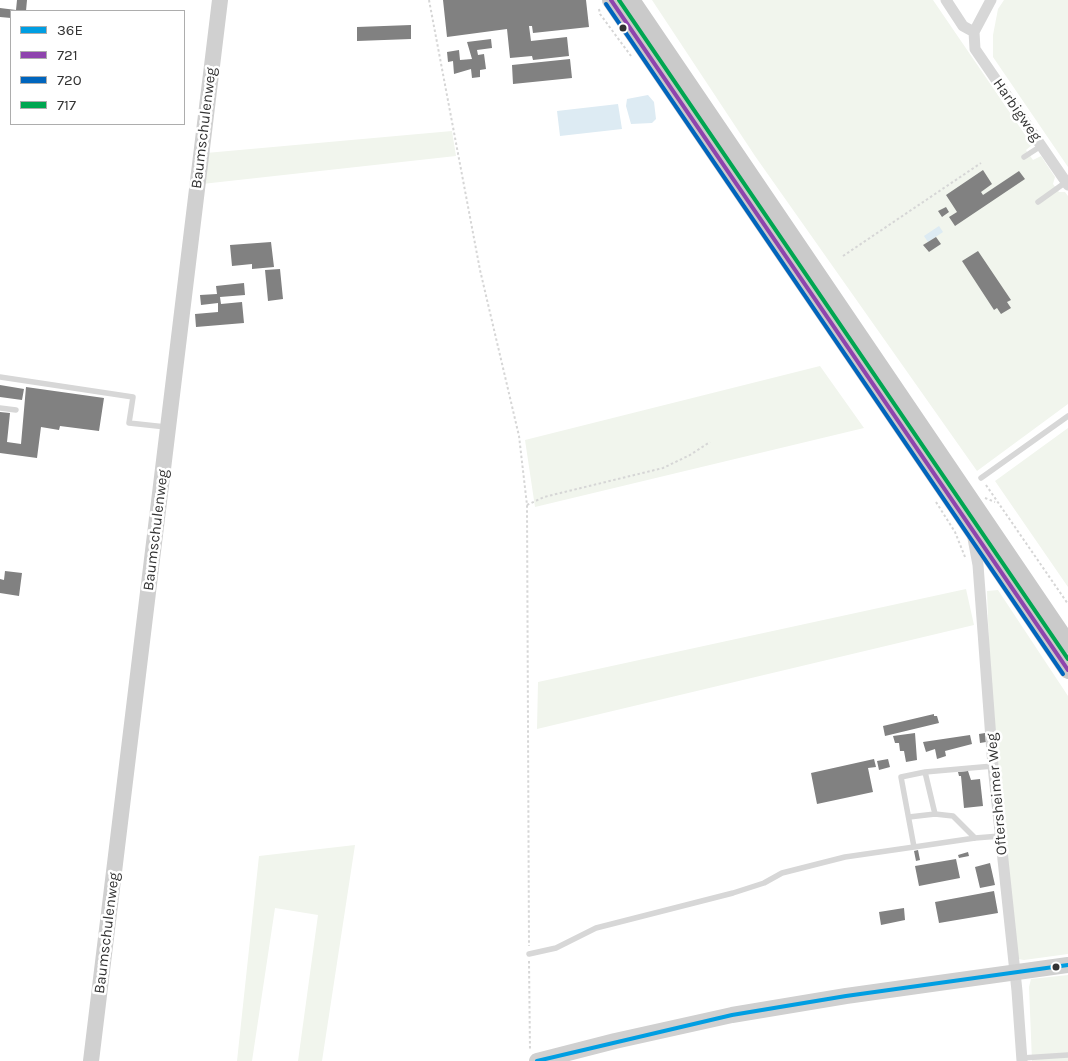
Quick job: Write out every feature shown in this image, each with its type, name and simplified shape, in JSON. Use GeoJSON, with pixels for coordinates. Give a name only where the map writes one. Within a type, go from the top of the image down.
{"type":"FeatureCollection","features":[{"type":"Feature","properties":{"kind":"main road"},"geometry":{"type":"LineString","coordinates":[[612,0],[1068,670]]}},
{"type":"Feature","properties":{"kind":"main road"},"geometry":{"type":"LineString","coordinates":[[631,0],[1068,644]]}},
{"type":"Feature","properties":{"kind":"street","name":"Baumschulenweg"},"geometry":{"type":"LineString","coordinates":[[91,1061],[220,0]]}},
{"type":"Feature","properties":{"kind":"street"},"geometry":{"type":"LineString","coordinates":[[946,0],[963,26],[974,32],[991,0]]}},
{"type":"Feature","properties":{"kind":"street","name":"Harbigweg"},"geometry":{"type":"LineString","coordinates":[[974,32],[975,49],[1067,183]]}},
{"type":"Feature","properties":{"kind":"street","name":"Oftersheimer Weg"},"geometry":{"type":"LineString","coordinates":[[970,526],[978,565],[993,766],[1015,971],[1022,1060]]}},
{"type":"Feature","properties":{"kind":"street"},"geometry":{"type":"LineString","coordinates":[[533,1056],[615,1041],[732,1015],[1015,971],[1068,965]]}},
{"type":"Feature","properties":{"kind":"lane"},"geometry":{"type":"LineString","coordinates":[[1024,157],[1041,146]]}},
{"type":"Feature","properties":{"kind":"lane"},"geometry":{"type":"LineString","coordinates":[[1038,202],[1067,183]]}},
{"type":"Feature","properties":{"kind":"lane"},"geometry":{"type":"LineString","coordinates":[[0,377],[133,397],[129,423],[168,428]]}},
{"type":"Feature","properties":{"kind":"lane"},"geometry":{"type":"LineString","coordinates":[[0,408],[16,410]]}},
{"type":"Feature","properties":{"kind":"lane"},"geometry":{"type":"LineString","coordinates":[[981,478],[1068,416]]}},
{"type":"Feature","properties":{"kind":"lane"},"geometry":{"type":"LineString","coordinates":[[914,848],[901,777],[924,772],[993,766]]}},
{"type":"Feature","properties":{"kind":"lane"},"geometry":{"type":"LineString","coordinates":[[924,772],[935,814]]}},
{"type":"Feature","properties":{"kind":"lane"},"geometry":{"type":"LineString","coordinates":[[909,817],[935,814],[953,816],[976,838]]}},
{"type":"Feature","properties":{"kind":"lane"},"geometry":{"type":"LineString","coordinates":[[529,954],[556,948],[596,928],[737,892],[764,883],[782,873],[845,857],[1000,836]]}},
{"type":"Feature","properties":{"kind":"lane"},"geometry":{"type":"LineString","coordinates":[[1022,1060],[1068,1055]]}},
{"type":"Feature","properties":{"kind":"path"},"geometry":{"type":"LineString","coordinates":[[429,0],[480,270],[519,436],[526,505],[529,954],[533,1056]]}},
{"type":"Feature","properties":{"kind":"path"},"geometry":{"type":"LineString","coordinates":[[843,256],[981,163]]}},
{"type":"Feature","properties":{"kind":"path"},"geometry":{"type":"LineString","coordinates":[[526,505],[544,497],[663,468],[710,442]]}},
{"type":"Feature","properties":{"kind":"shaded area"},"geometry":{"type":"Polygon","coordinates":[[[652,0],[933,0],[1032,145],[1026,150],[1033,160],[1041,156],[1055,177],[1053,184],[1059,192],[1065,192],[1068,196],[1068,404],[977,471],[755,156],[652,0]]]}},
{"type":"Feature","properties":{"kind":"shaded area"},"geometry":{"type":"Polygon","coordinates":[[[1004,0],[1068,0],[1068,167],[993,57],[993,35],[998,9],[1004,0]]]}},
{"type":"Feature","properties":{"kind":"shaded area"},"geometry":{"type":"Polygon","coordinates":[[[648,95],[654,102],[656,119],[652,123],[631,124],[626,106],[627,99],[648,95]]]}},
{"type":"Feature","properties":{"kind":"shaded area"},"geometry":{"type":"Polygon","coordinates":[[[618,104],[622,129],[560,136],[557,111],[618,104]]]}},
{"type":"Feature","properties":{"kind":"shaded area"},"geometry":{"type":"Polygon","coordinates":[[[452,131],[456,156],[202,184],[206,153],[452,131]]]}},
{"type":"Feature","properties":{"kind":"shaded area"},"geometry":{"type":"Polygon","coordinates":[[[939,226],[943,232],[928,242],[924,236],[939,226]]]}},
{"type":"Feature","properties":{"kind":"shaded area"},"geometry":{"type":"Polygon","coordinates":[[[820,366],[864,428],[535,507],[525,440],[820,366]]]}},
{"type":"Feature","properties":{"kind":"shaded area"},"geometry":{"type":"Polygon","coordinates":[[[1068,428],[1068,587],[995,481],[1068,428]]]}},
{"type":"Feature","properties":{"kind":"shaded area"},"geometry":{"type":"Polygon","coordinates":[[[966,589],[974,625],[537,729],[538,682],[966,589]]]}},
{"type":"Feature","properties":{"kind":"shaded area"},"geometry":{"type":"Polygon","coordinates":[[[998,590],[1068,696],[1068,954],[1024,960],[1018,959],[1016,953],[990,676],[987,591],[998,590]]]}},
{"type":"Feature","properties":{"kind":"shaded area"},"geometry":{"type":"Polygon","coordinates":[[[355,845],[322,1061],[298,1061],[318,915],[275,908],[252,1061],[237,1061],[259,856],[355,845]]]}},
{"type":"Feature","properties":{"kind":"shaded area"},"geometry":{"type":"Polygon","coordinates":[[[1068,975],[1068,1061],[1032,1061],[1029,987],[1031,979],[1068,975]]]}},
{"type":"Feature","properties":{"kind":"building"},"geometry":{"type":"Polygon","coordinates":[[[17,0],[27,0],[26,10],[16,10],[17,0]]]}},
{"type":"Feature","properties":{"kind":"building"},"geometry":{"type":"Polygon","coordinates":[[[443,0],[586,0],[589,27],[533,33],[532,26],[529,26],[531,41],[567,37],[569,56],[533,60],[532,56],[510,58],[507,29],[447,37],[443,0]]]}},
{"type":"Feature","properties":{"kind":"building"},"geometry":{"type":"Polygon","coordinates":[[[0,8],[16,10],[10,10],[10,18],[0,17],[0,8]]]}},
{"type":"Feature","properties":{"kind":"building"},"geometry":{"type":"Polygon","coordinates":[[[411,25],[411,39],[357,41],[357,27],[411,25]]]}},
{"type":"Feature","properties":{"kind":"building"},"geometry":{"type":"Polygon","coordinates":[[[491,39],[492,48],[477,50],[478,55],[484,54],[486,69],[480,70],[480,77],[472,78],[471,69],[454,74],[453,61],[448,62],[447,52],[459,50],[460,60],[472,59],[467,42],[491,39]]]}},
{"type":"Feature","properties":{"kind":"building"},"geometry":{"type":"Polygon","coordinates":[[[570,59],[572,78],[513,84],[512,65],[570,59]]]}},
{"type":"Feature","properties":{"kind":"building"},"geometry":{"type":"Polygon","coordinates":[[[983,170],[992,184],[981,192],[983,195],[1019,171],[1025,179],[955,226],[949,217],[957,212],[946,195],[983,170]]]}},
{"type":"Feature","properties":{"kind":"building"},"geometry":{"type":"Polygon","coordinates":[[[946,207],[949,212],[942,217],[938,211],[946,207]]]}},
{"type":"Feature","properties":{"kind":"building"},"geometry":{"type":"Polygon","coordinates":[[[936,237],[941,244],[929,252],[923,245],[936,237]]]}},
{"type":"Feature","properties":{"kind":"building"},"geometry":{"type":"Polygon","coordinates":[[[271,242],[274,267],[252,269],[252,264],[232,266],[230,245],[271,242]]]}},
{"type":"Feature","properties":{"kind":"building"},"geometry":{"type":"Polygon","coordinates":[[[978,251],[1011,300],[1007,302],[1011,308],[1001,314],[997,308],[994,310],[962,261],[978,251]]]}},
{"type":"Feature","properties":{"kind":"building"},"geometry":{"type":"Polygon","coordinates":[[[280,269],[283,299],[268,301],[265,270],[280,269]]]}},
{"type":"Feature","properties":{"kind":"building"},"geometry":{"type":"Polygon","coordinates":[[[244,283],[245,295],[220,297],[221,304],[242,302],[244,323],[196,327],[195,314],[218,312],[218,303],[201,305],[200,295],[217,294],[216,286],[244,283]]]}},
{"type":"Feature","properties":{"kind":"building"},"geometry":{"type":"Polygon","coordinates":[[[0,385],[24,389],[22,400],[0,397],[0,385]]]}},
{"type":"Feature","properties":{"kind":"building"},"geometry":{"type":"Polygon","coordinates":[[[26,387],[104,398],[99,431],[60,426],[59,430],[41,427],[37,458],[0,453],[0,412],[10,413],[7,442],[21,444],[26,387]]]}},
{"type":"Feature","properties":{"kind":"building"},"geometry":{"type":"Polygon","coordinates":[[[5,571],[22,573],[19,596],[0,593],[0,579],[4,580],[5,571]]]}},
{"type":"Feature","properties":{"kind":"building"},"geometry":{"type":"Polygon","coordinates":[[[934,714],[934,716],[937,716],[939,723],[885,736],[883,726],[934,714]]]}},
{"type":"Feature","properties":{"kind":"building"},"geometry":{"type":"Polygon","coordinates":[[[915,733],[917,760],[906,762],[904,751],[900,751],[899,743],[895,743],[893,736],[915,733]]]}},
{"type":"Feature","properties":{"kind":"building"},"geometry":{"type":"Polygon","coordinates":[[[985,733],[986,742],[980,743],[979,734],[985,733]]]}},
{"type":"Feature","properties":{"kind":"building"},"geometry":{"type":"Polygon","coordinates":[[[970,735],[972,744],[945,751],[946,756],[937,759],[935,749],[926,752],[923,742],[970,735]]]}},
{"type":"Feature","properties":{"kind":"building"},"geometry":{"type":"Polygon","coordinates":[[[874,759],[876,767],[868,768],[873,792],[817,804],[811,773],[874,759]]]}},
{"type":"Feature","properties":{"kind":"building"},"geometry":{"type":"Polygon","coordinates":[[[888,759],[890,767],[879,770],[877,761],[888,759]]]}},
{"type":"Feature","properties":{"kind":"building"},"geometry":{"type":"Polygon","coordinates":[[[968,771],[971,780],[980,779],[983,806],[964,808],[961,776],[959,776],[958,772],[968,771]]]}},
{"type":"Feature","properties":{"kind":"building"},"geometry":{"type":"Polygon","coordinates":[[[918,850],[920,860],[916,861],[914,851],[918,850]]]}},
{"type":"Feature","properties":{"kind":"building"},"geometry":{"type":"Polygon","coordinates":[[[968,852],[969,856],[959,858],[958,855],[968,852]]]}},
{"type":"Feature","properties":{"kind":"building"},"geometry":{"type":"Polygon","coordinates":[[[956,859],[960,878],[919,886],[915,866],[956,859]]]}},
{"type":"Feature","properties":{"kind":"building"},"geometry":{"type":"Polygon","coordinates":[[[990,863],[995,885],[980,888],[975,867],[990,863]]]}},
{"type":"Feature","properties":{"kind":"building"},"geometry":{"type":"Polygon","coordinates":[[[994,891],[998,913],[939,923],[935,902],[994,891]]]}},
{"type":"Feature","properties":{"kind":"building"},"geometry":{"type":"Polygon","coordinates":[[[904,908],[905,920],[881,925],[879,912],[904,908]]]}},
{"type":"Feature","properties":{"kind":"transit line","name":"721"},"geometry":{"type":"LineString","coordinates":[[611,0],[1068,670]]}},
{"type":"Feature","properties":{"kind":"transit line","name":"717"},"geometry":{"type":"LineString","coordinates":[[619,0],[1068,659]]}},
{"type":"Feature","properties":{"kind":"transit line","name":"720"},"geometry":{"type":"LineString","coordinates":[[606,4],[1063,674]]}},
{"type":"Feature","properties":{"kind":"transit line","name":"36E"},"geometry":{"type":"LineString","coordinates":[[537,1061],[732,1015],[846,996],[1068,965]]}}]}
